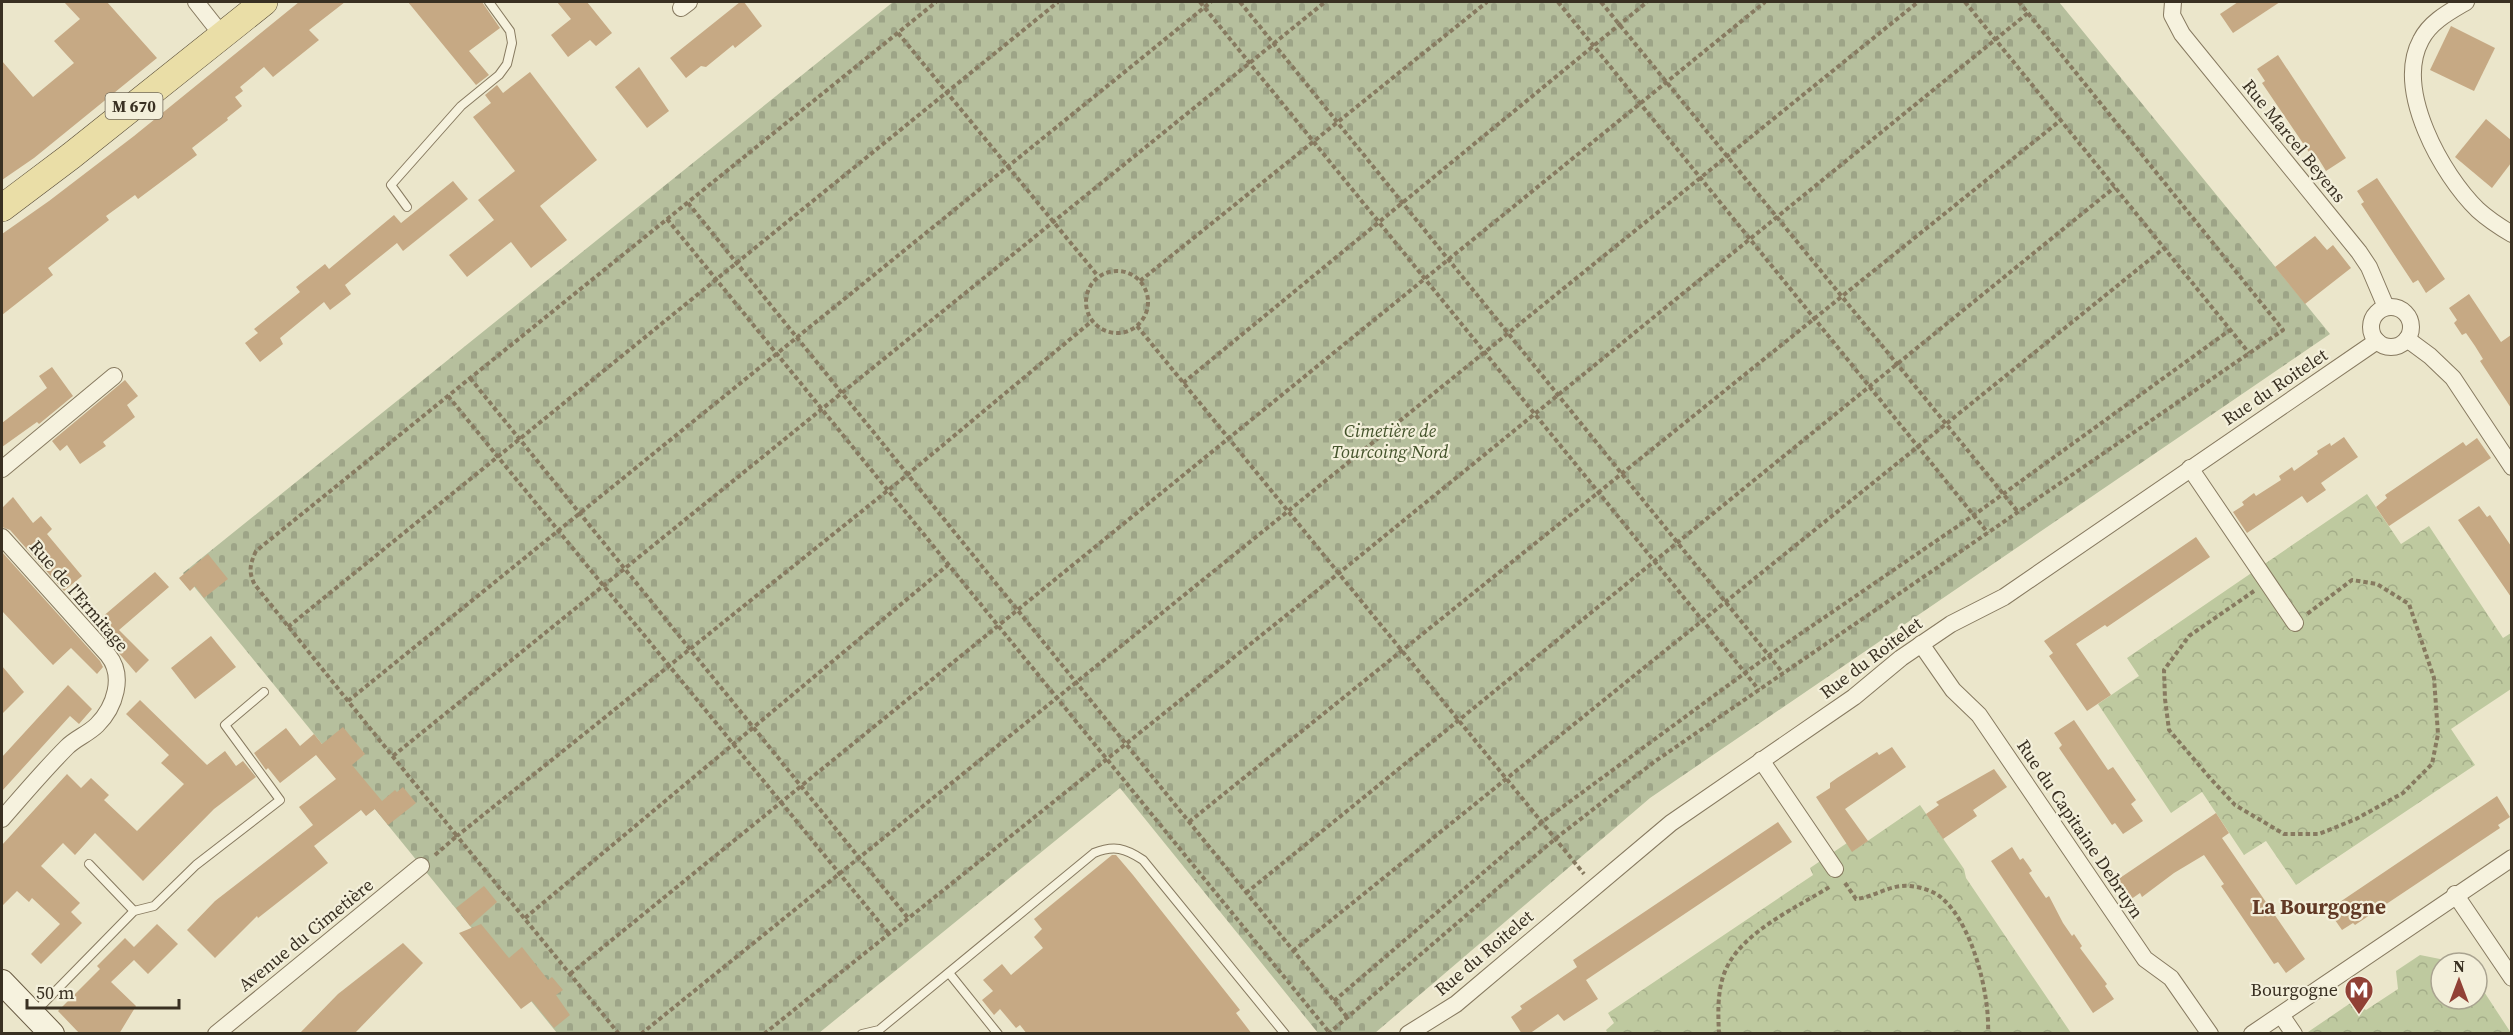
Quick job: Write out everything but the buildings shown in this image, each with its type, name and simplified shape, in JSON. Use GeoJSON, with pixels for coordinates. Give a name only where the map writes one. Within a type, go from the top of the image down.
{"type":"FeatureCollection","features":[{"type":"Feature","properties":{"kind":"main road","name":"M 670"},"geometry":{"type":"LineString","coordinates":[[2,208],[264,2]]}},
{"type":"Feature","properties":{"kind":"main road"},"geometry":{"type":"LineString","coordinates":[[2,982],[52,1034]]}},
{"type":"Feature","properties":{"kind":"street"},"geometry":{"type":"LineString","coordinates":[[196,2],[222,35]]}},
{"type":"Feature","properties":{"kind":"street","name":"Rue Marcel Beyens"},"geometry":{"type":"LineString","coordinates":[[2173,2],[2172,15],[2182,34],[2359,252],[2369,267],[2386,307]]}},
{"type":"Feature","properties":{"kind":"street"},"geometry":{"type":"LineString","coordinates":[[2466,2],[2435,22],[2421,38],[2413,70],[2416,96],[2424,127],[2433,147],[2465,196],[2490,220],[2511,234]]}},
{"type":"Feature","properties":{"kind":"street"},"geometry":{"type":"LineString","coordinates":[[2386,307],[2401,309],[2408,315],[2411,330],[2407,339],[2401,345],[2392,346],[2377,341],[2372,334],[2372,321],[2379,310],[2386,307]]}},
{"type":"Feature","properties":{"kind":"street"},"geometry":{"type":"LineString","coordinates":[[2407,339],[2430,356],[2453,378],[2511,467]]}},
{"type":"Feature","properties":{"kind":"street","name":"Rue du Roitelet"},"geometry":{"type":"LineString","coordinates":[[1408,1034],[1456,1004],[1671,823],[1854,697],[1901,658],[1957,620],[2004,597],[2377,341]]}},
{"type":"Feature","properties":{"kind":"street"},"geometry":{"type":"LineString","coordinates":[[2,469],[114,376]]}},
{"type":"Feature","properties":{"kind":"street"},"geometry":{"type":"LineString","coordinates":[[2190,468],[2295,623]]}},
{"type":"Feature","properties":{"kind":"street","name":"Rue de l'Ermitage"},"geometry":{"type":"LineString","coordinates":[[2,537],[108,654],[113,662],[117,680],[112,699],[103,718],[91,731],[68,746],[2,819]]}},
{"type":"Feature","properties":{"kind":"street","name":"Rue du Capitaine Debruyn"},"geometry":{"type":"LineString","coordinates":[[1921,644],[1953,690],[1980,715],[2145,959],[2171,978],[2210,1034]]}},
{"type":"Feature","properties":{"kind":"street"},"geometry":{"type":"LineString","coordinates":[[1761,760],[1836,878]]}},
{"type":"Feature","properties":{"kind":"street"},"geometry":{"type":"LineString","coordinates":[[2252,1034],[2511,858]]}},
{"type":"Feature","properties":{"kind":"street","name":"Avenue du Cimetière"},"geometry":{"type":"LineString","coordinates":[[216,1034],[421,866]]}},
{"type":"Feature","properties":{"kind":"street"},"geometry":{"type":"LineString","coordinates":[[2455,894],[2511,978]]}},
{"type":"Feature","properties":{"kind":"street"},"geometry":{"type":"LineString","coordinates":[[2281,1015],[2294,1034]]}},
{"type":"Feature","properties":{"kind":"lane"},"geometry":{"type":"LineString","coordinates":[[407,207],[391,185],[461,106],[499,75],[507,64],[512,43],[510,31],[489,2]]}},
{"type":"Feature","properties":{"kind":"lane"},"geometry":{"type":"LineString","coordinates":[[33,1014],[134,911],[154,906],[196,866],[280,800],[225,725],[264,692]]}},
{"type":"Feature","properties":{"kind":"lane"},"geometry":{"type":"LineString","coordinates":[[862,1034],[879,1030],[1094,853],[1107,848],[1120,848],[1143,860],[1285,1034]]}},
{"type":"Feature","properties":{"kind":"lane"},"geometry":{"type":"LineString","coordinates":[[89,864],[134,911]]}},
{"type":"Feature","properties":{"kind":"lane"},"geometry":{"type":"LineString","coordinates":[[949,973],[998,1034]]}},
{"type":"Feature","properties":{"kind":"path"},"geometry":{"type":"LineString","coordinates":[[619,1034],[255,585],[250,576],[250,564],[256,551],[936,2]]}},
{"type":"Feature","properties":{"kind":"path"},"geometry":{"type":"LineString","coordinates":[[288,627],[1058,2]]}},
{"type":"Feature","properties":{"kind":"path"},"geometry":{"type":"LineString","coordinates":[[1200,2],[1759,690]]}},
{"type":"Feature","properties":{"kind":"path"},"geometry":{"type":"LineString","coordinates":[[348,701],[1210,2]]}},
{"type":"Feature","properties":{"kind":"path"},"geometry":{"type":"LineString","coordinates":[[1240,2],[1783,673]]}},
{"type":"Feature","properties":{"kind":"path"},"geometry":{"type":"LineString","coordinates":[[393,756],[1325,2]]}},
{"type":"Feature","properties":{"kind":"path"},"geometry":{"type":"LineString","coordinates":[[1140,281],[1487,2]]}},
{"type":"Feature","properties":{"kind":"path"},"geometry":{"type":"LineString","coordinates":[[1558,2],[1988,532]]}},
{"type":"Feature","properties":{"kind":"path"},"geometry":{"type":"LineString","coordinates":[[1602,2],[2018,512]]}},
{"type":"Feature","properties":{"kind":"path"},"geometry":{"type":"LineString","coordinates":[[1183,383],[1647,2]]}},
{"type":"Feature","properties":{"kind":"path"},"geometry":{"type":"LineString","coordinates":[[570,974],[1765,2]]}},
{"type":"Feature","properties":{"kind":"path"},"geometry":{"type":"LineString","coordinates":[[641,1034],[1918,2]]}},
{"type":"Feature","properties":{"kind":"path"},"geometry":{"type":"LineString","coordinates":[[1965,2],[2249,353]]}},
{"type":"Feature","properties":{"kind":"path"},"geometry":{"type":"LineString","coordinates":[[667,219],[1329,1033],[1555,838],[1654,762],[2283,330],[2019,2]]}},
{"type":"Feature","properties":{"kind":"path"},"geometry":{"type":"LineString","coordinates":[[764,1034],[1339,573],[2028,13]]}},
{"type":"Feature","properties":{"kind":"path"},"geometry":{"type":"LineString","coordinates":[[898,33],[1098,276]]}},
{"type":"Feature","properties":{"kind":"path"},"geometry":{"type":"LineString","coordinates":[[1189,822],[2061,120]]}},
{"type":"Feature","properties":{"kind":"path"},"geometry":{"type":"LineString","coordinates":[[1246,893],[1460,722],[2115,187]]}},
{"type":"Feature","properties":{"kind":"path"},"geometry":{"type":"LineString","coordinates":[[688,203],[1347,1017]]}},
{"type":"Feature","properties":{"kind":"path"},"geometry":{"type":"LineString","coordinates":[[1293,951],[2164,248]]}},
{"type":"Feature","properties":{"kind":"path"},"geometry":{"type":"LineString","coordinates":[[1118,270],[1140,281],[1148,297],[1148,308],[1137,326],[1118,333],[1108,332],[1092,321],[1087,312],[1086,293],[1098,276],[1118,270]]}},
{"type":"Feature","properties":{"kind":"path"},"geometry":{"type":"LineString","coordinates":[[421,866],[907,475],[1092,321]]}},
{"type":"Feature","properties":{"kind":"path"},"geometry":{"type":"LineString","coordinates":[[1137,326],[1595,886]]}},
{"type":"Feature","properties":{"kind":"path"},"geometry":{"type":"LineString","coordinates":[[1334,1001],[1542,822],[1745,672],[1974,515],[2230,330]]}},
{"type":"Feature","properties":{"kind":"path"},"geometry":{"type":"LineString","coordinates":[[470,378],[908,918]]}},
{"type":"Feature","properties":{"kind":"path"},"geometry":{"type":"LineString","coordinates":[[448,396],[889,934]]}},
{"type":"Feature","properties":{"kind":"path"},"geometry":{"type":"LineString","coordinates":[[525,918],[948,565]]}},
{"type":"Feature","properties":{"kind":"path"},"geometry":{"type":"LineString","coordinates":[[2267,582],[2189,636],[2164,670],[2169,730],[2235,805],[2284,834],[2319,834],[2356,819],[2403,793],[2432,764],[2438,734],[2434,678],[2409,604],[2377,584],[2352,580],[2295,623]]}},
{"type":"Feature","properties":{"kind":"path"},"geometry":{"type":"LineString","coordinates":[[1719,1034],[1719,995],[1726,969],[1737,951],[1756,933],[1836,878],[1856,899],[1866,898],[1888,888],[1907,886],[1927,889],[1942,898],[1956,914],[1977,962],[1989,1012],[1988,1034]]}},
{"type":"Feature","properties":{"kind":"green space","name":"Cimetière de Tourcoing Nord"},"geometry":{"type":"Polygon","coordinates":[[[893,2],[2059,2],[2330,334],[1650,798],[1375,1033],[1318,1033],[1120,788],[819,1033],[557,1033],[183,573],[893,2]]]}},
{"type":"Feature","properties":{"kind":"green space"},"geometry":{"type":"Polygon","coordinates":[[[2367,494],[2401,544],[2429,526],[2503,638],[2511,633],[2511,689],[2451,729],[2475,765],[2296,885],[2266,841],[2244,855],[2202,792],[2171,813],[2098,704],[2139,676],[2127,658],[2367,494]]]}},
{"type":"Feature","properties":{"kind":"green space"},"geometry":{"type":"Polygon","coordinates":[[[1920,805],[1964,869],[1966,878],[2071,1033],[1608,1034],[1606,1030],[1614,1023],[1608,1013],[1813,875],[1810,868],[1847,843],[1853,851],[1920,805]]]}},
{"type":"Feature","properties":{"kind":"green space"},"geometry":{"type":"Polygon","coordinates":[[[2420,955],[2429,957],[2429,1011],[2489,1011],[2489,999],[2511,1033],[2308,1032],[2352,1002],[2366,1010],[2398,989],[2396,971],[2420,955]]]}},
{"type":"Feature","properties":{"kind":"place","name":"Bourgogne"},"geometry":{"type":"Point","coordinates":[2359,1016]}},
{"type":"Feature","properties":{"kind":"district","name":"La Bourgogne"},"geometry":{"type":"Point","coordinates":[2319,907]}}]}
